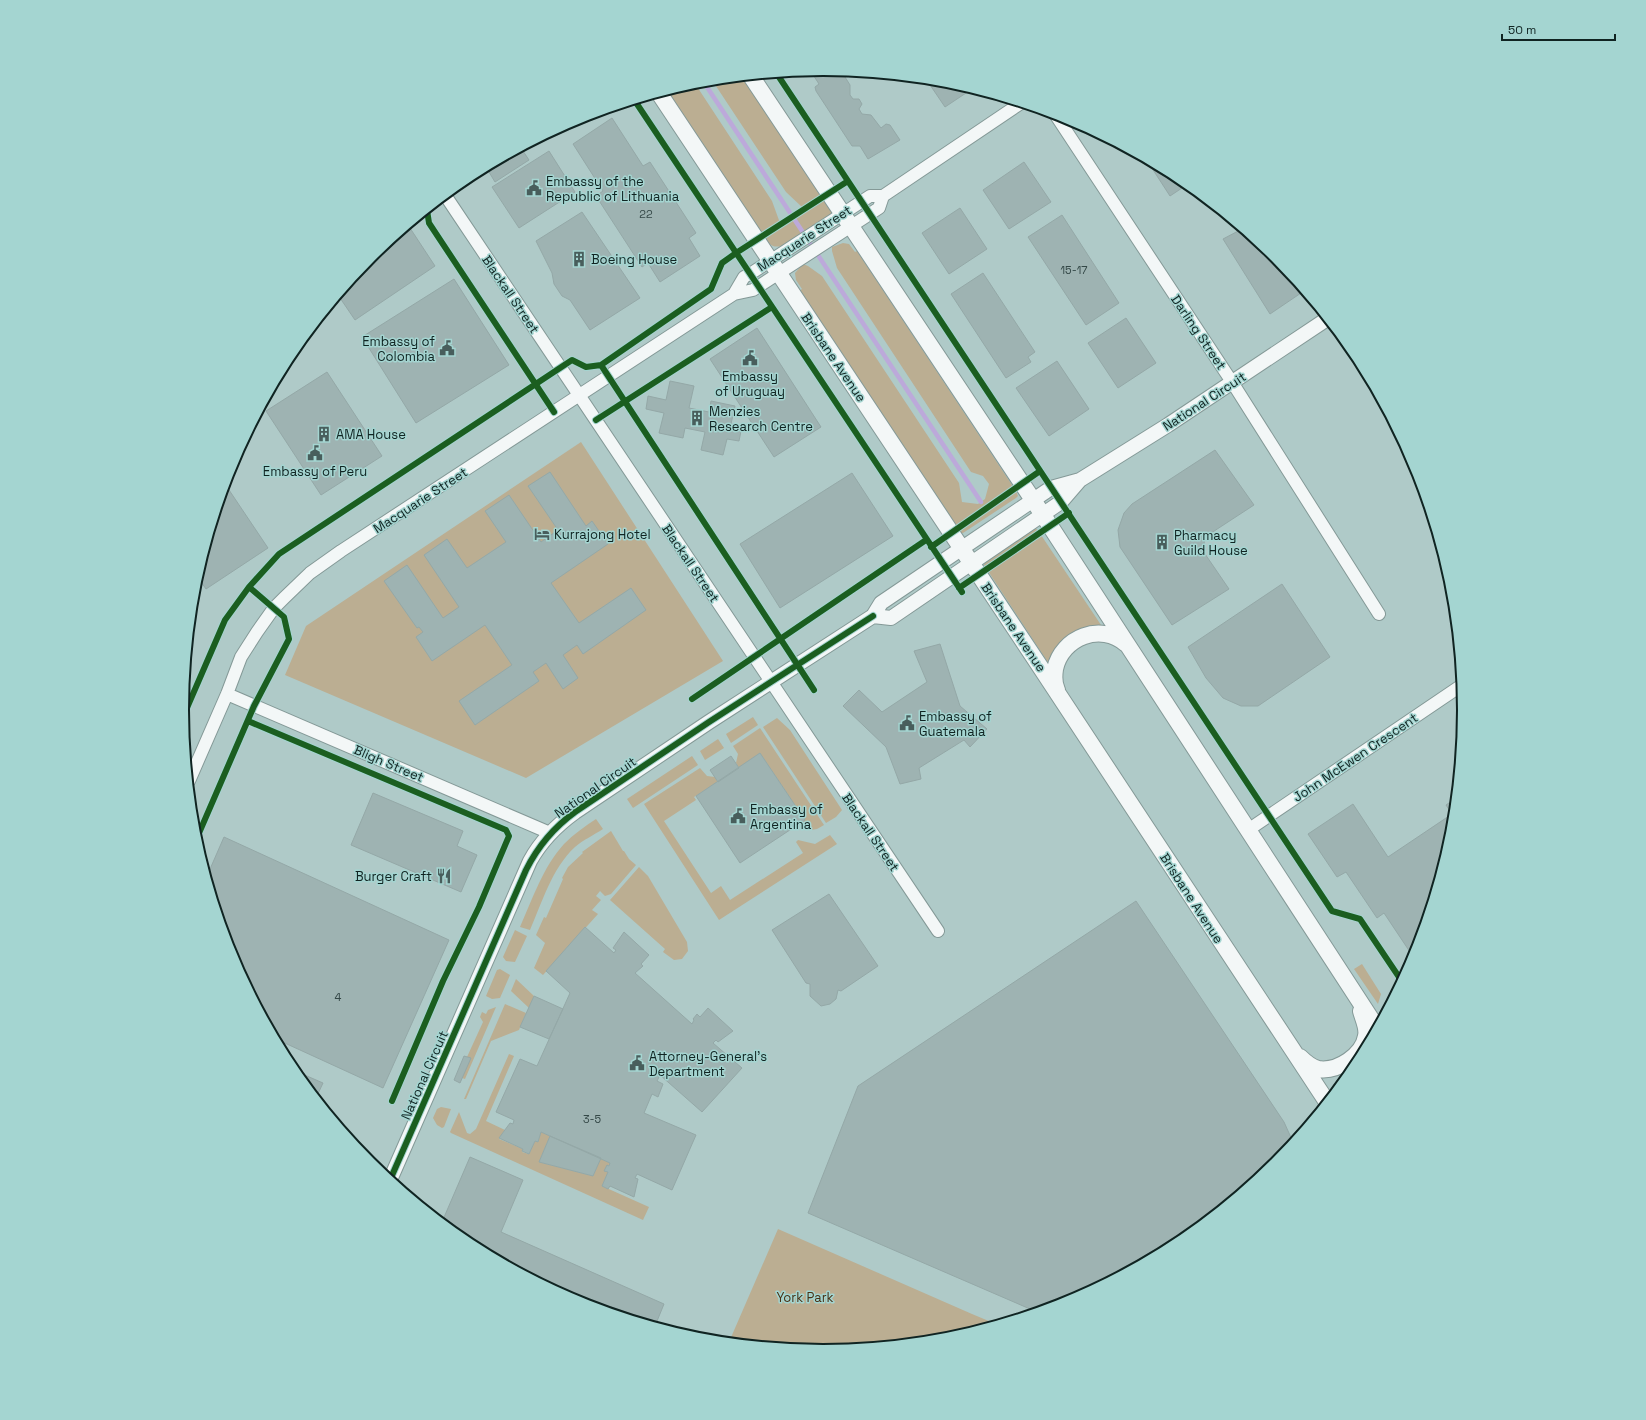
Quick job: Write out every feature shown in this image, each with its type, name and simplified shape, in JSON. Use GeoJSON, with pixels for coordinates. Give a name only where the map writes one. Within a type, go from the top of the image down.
{"type":"FeatureCollection","features":[{"type":"Feature","properties":{"kind":"main road"},"geometry":{"type":"LineString","coordinates":[[753,80],[1043,515],[1374,1023]]}},
{"type":"Feature","properties":{"kind":"main road","name":"Brisbane Avenue"},"geometry":{"type":"LineString","coordinates":[[662,97],[972,563],[1324,1098]]}},
{"type":"Feature","properties":{"kind":"main road"},"geometry":{"type":"LineString","coordinates":[[1061,699],[1055,686],[1055,671],[1059,657],[1068,645],[1080,637],[1102,634],[1116,638],[1128,646]]}},
{"type":"Feature","properties":{"kind":"main road"},"geometry":{"type":"LineString","coordinates":[[1357,998],[1367,1032],[1365,1038]]}},
{"type":"Feature","properties":{"kind":"main road"},"geometry":{"type":"LineString","coordinates":[[1294,1052],[1308,1064],[1322,1069],[1341,1065],[1354,1056]]}},
{"type":"Feature","properties":{"kind":"street","name":"Macquarie Street"},"geometry":{"type":"LineString","coordinates":[[775,267],[802,258],[828,241],[870,196],[883,196],[1016,107]]}},
{"type":"Feature","properties":{"kind":"street","name":"Darling Street"},"geometry":{"type":"LineString","coordinates":[[1059,121],[1232,382],[1379,614]]}},
{"type":"Feature","properties":{"kind":"street","name":"Blackall Street"},"geometry":{"type":"LineString","coordinates":[[448,199],[938,931]]}},
{"type":"Feature","properties":{"kind":"street","name":"Macquarie Street"},"geometry":{"type":"LineString","coordinates":[[192,774],[227,694],[241,657],[274,608],[310,573],[341,551],[734,294],[753,290],[794,245],[820,228],[847,220]]}},
{"type":"Feature","properties":{"kind":"street","name":"National Circuit"},"geometry":{"type":"LineString","coordinates":[[392,1175],[526,870],[536,851],[550,833],[581,808],[873,616],[881,604],[1051,488],[1080,480],[1168,425],[1324,321]]}},
{"type":"Feature","properties":{"kind":"street","name":"National Circuit"},"geometry":{"type":"LineString","coordinates":[[873,616],[891,618],[1061,502],[1080,480]]}},
{"type":"Feature","properties":{"kind":"street","name":"John McEwen Crescent"},"geometry":{"type":"LineString","coordinates":[[1248,830],[1456,689]]}},
{"type":"Feature","properties":{"kind":"street","name":"Bligh Street"},"geometry":{"type":"LineString","coordinates":[[227,694],[550,833]]}},
{"type":"Feature","properties":{"kind":"green space"},"geometry":{"type":"Polygon","coordinates":[[[744,81],[821,196],[803,208],[786,192],[715,85],[744,81]]]}},
{"type":"Feature","properties":{"kind":"green space"},"geometry":{"type":"Polygon","coordinates":[[[698,88],[772,201],[780,223],[762,235],[670,95],[698,88]]]}},
{"type":"Feature","properties":{"kind":"green space"},"geometry":{"type":"Polygon","coordinates":[[[823,199],[832,215],[782,246],[776,247],[772,245],[764,237],[823,199]]]}},
{"type":"Feature","properties":{"kind":"green space"},"geometry":{"type":"Polygon","coordinates":[[[843,243],[849,244],[855,252],[857,251],[1014,488],[956,527],[799,291],[802,289],[796,280],[795,273],[803,264],[822,276],[959,483],[962,502],[978,504],[985,499],[989,484],[983,476],[971,472],[837,268],[832,247],[843,243]]]}},
{"type":"Feature","properties":{"kind":"green space","name":"Kurrajong Hotel"},"geometry":{"type":"Polygon","coordinates":[[[581,442],[723,661],[526,778],[285,675],[306,626],[581,442]]]}},
{"type":"Feature","properties":{"kind":"green space"},"geometry":{"type":"Polygon","coordinates":[[[1016,491],[1018,496],[1016,498],[963,533],[958,530],[1016,491]]]}},
{"type":"Feature","properties":{"kind":"green space"},"geometry":{"type":"Polygon","coordinates":[[[1035,528],[1039,531],[986,568],[984,565],[985,562],[1035,528]]]}},
{"type":"Feature","properties":{"kind":"green space"},"geometry":{"type":"Polygon","coordinates":[[[1041,535],[1103,628],[1049,664],[988,571],[1041,535]]]}},
{"type":"Feature","properties":{"kind":"green space"},"geometry":{"type":"Polygon","coordinates":[[[753,717],[758,725],[731,743],[726,734],[753,717]]]}},
{"type":"Feature","properties":{"kind":"green space"},"geometry":{"type":"Polygon","coordinates":[[[777,718],[790,730],[842,810],[836,817],[826,823],[763,727],[777,718]]]}},
{"type":"Feature","properties":{"kind":"green space"},"geometry":{"type":"Polygon","coordinates":[[[760,728],[824,825],[817,829],[811,830],[803,821],[805,820],[760,753],[739,768],[736,763],[738,754],[733,746],[760,728]]]}},
{"type":"Feature","properties":{"kind":"green space"},"geometry":{"type":"Polygon","coordinates":[[[718,739],[724,748],[705,760],[700,751],[718,739]]]}},
{"type":"Feature","properties":{"kind":"green space"},"geometry":{"type":"Polygon","coordinates":[[[692,756],[698,765],[633,808],[627,799],[692,756]]]}},
{"type":"Feature","properties":{"kind":"green space"},"geometry":{"type":"Polygon","coordinates":[[[700,768],[707,776],[715,777],[718,782],[694,797],[696,800],[664,821],[711,893],[721,886],[730,900],[803,853],[796,842],[798,840],[815,844],[830,835],[837,844],[719,920],[644,804],[700,768]]]}},
{"type":"Feature","properties":{"kind":"green space"},"geometry":{"type":"Polygon","coordinates":[[[596,819],[603,829],[578,844],[567,855],[548,886],[530,930],[520,927],[544,873],[557,853],[572,837],[596,819]]]}},
{"type":"Feature","properties":{"kind":"green space"},"geometry":{"type":"Polygon","coordinates":[[[611,831],[623,851],[636,865],[611,894],[605,896],[600,891],[596,896],[601,900],[592,910],[598,914],[543,975],[534,968],[545,943],[536,935],[544,917],[546,918],[563,879],[562,878],[568,867],[583,853],[582,852],[611,831]]]}},
{"type":"Feature","properties":{"kind":"green space"},"geometry":{"type":"Polygon","coordinates":[[[639,867],[648,876],[687,942],[688,951],[682,959],[674,960],[663,952],[665,949],[610,900],[639,867]]]}},
{"type":"Feature","properties":{"kind":"green space"},"geometry":{"type":"Polygon","coordinates":[[[515,930],[527,936],[515,962],[506,961],[503,957],[515,930]]]}},
{"type":"Feature","properties":{"kind":"green space"},"geometry":{"type":"Polygon","coordinates":[[[1362,964],[1381,994],[1378,1004],[1354,969],[1362,964]]]}},
{"type":"Feature","properties":{"kind":"green space"},"geometry":{"type":"Polygon","coordinates":[[[500,969],[510,975],[500,998],[492,999],[486,996],[497,970],[500,969]]]}},
{"type":"Feature","properties":{"kind":"green space"},"geometry":{"type":"Polygon","coordinates":[[[516,979],[534,996],[529,1008],[511,991],[516,979]]]}},
{"type":"Feature","properties":{"kind":"green space"},"geometry":{"type":"Polygon","coordinates":[[[505,1004],[526,1013],[519,1030],[491,1041],[466,1099],[464,1099],[505,1004]]]}},
{"type":"Feature","properties":{"kind":"green space"},"geometry":{"type":"Polygon","coordinates":[[[496,1007],[465,1079],[462,1078],[470,1058],[467,1057],[483,1022],[480,1017],[482,1012],[486,1014],[488,1010],[496,1007]]]}},
{"type":"Feature","properties":{"kind":"green space"},"geometry":{"type":"Polygon","coordinates":[[[509,1054],[514,1056],[486,1121],[505,1130],[499,1139],[523,1149],[522,1152],[529,1154],[535,1141],[538,1142],[541,1132],[550,1136],[539,1162],[593,1176],[601,1158],[610,1163],[605,1171],[608,1172],[602,1186],[649,1207],[643,1220],[450,1132],[459,1112],[467,1133],[470,1134],[476,1129],[509,1054]]]}},
{"type":"Feature","properties":{"kind":"green space"},"geometry":{"type":"Polygon","coordinates":[[[441,1107],[451,1109],[444,1127],[442,1128],[437,1125],[433,1118],[437,1109],[441,1107]]]}},
{"type":"Feature","properties":{"kind":"green space","name":"York Park"},"geometry":{"type":"Polygon","coordinates":[[[778,1229],[989,1321],[947,1332],[906,1339],[864,1343],[782,1343],[731,1337],[778,1229]]]}},
{"type":"Feature","properties":{"kind":"building"},"geometry":{"type":"Polygon","coordinates":[[[814,76],[845,77],[850,85],[850,95],[853,99],[859,99],[862,104],[859,109],[862,114],[871,115],[881,128],[886,124],[890,125],[900,140],[868,159],[860,146],[852,146],[816,91],[815,87],[819,84],[814,76]]]}},
{"type":"Feature","properties":{"kind":"building"},"geometry":{"type":"Polygon","coordinates":[[[930,85],[966,93],[945,107],[930,85]]]}},
{"type":"Feature","properties":{"kind":"building"},"geometry":{"type":"Polygon","coordinates":[[[612,118],[643,166],[650,162],[696,233],[689,238],[700,256],[660,282],[648,263],[642,267],[596,196],[603,191],[573,144],[612,118]]]}},
{"type":"Feature","properties":{"kind":"building"},"geometry":{"type":"Polygon","coordinates":[[[549,151],[575,192],[519,228],[492,187],[549,151]]]}},
{"type":"Feature","properties":{"kind":"building"},"geometry":{"type":"Polygon","coordinates":[[[523,152],[529,160],[495,182],[489,172],[523,152]]]}},
{"type":"Feature","properties":{"kind":"building"},"geometry":{"type":"Polygon","coordinates":[[[1024,162],[1051,202],[1009,229],[983,190],[1024,162]]]}},
{"type":"Feature","properties":{"kind":"building"},"geometry":{"type":"Polygon","coordinates":[[[1152,169],[1182,188],[1170,196],[1152,169]]]}},
{"type":"Feature","properties":{"kind":"building"},"geometry":{"type":"Polygon","coordinates":[[[960,208],[987,249],[949,274],[922,233],[960,208]]]}},
{"type":"Feature","properties":{"kind":"building","name":"Boeing House"},"geometry":{"type":"Polygon","coordinates":[[[582,212],[640,298],[590,330],[570,300],[562,296],[554,284],[552,273],[536,241],[582,212]]]}},
{"type":"Feature","properties":{"kind":"building"},"geometry":{"type":"Polygon","coordinates":[[[1062,215],[1119,303],[1086,325],[1028,237],[1062,215]]]}},
{"type":"Feature","properties":{"kind":"building"},"geometry":{"type":"Polygon","coordinates":[[[410,229],[435,266],[355,320],[341,299],[375,262],[410,229]]]}},
{"type":"Feature","properties":{"kind":"building"},"geometry":{"type":"Polygon","coordinates":[[[1238,231],[1301,293],[1270,314],[1223,239],[1238,231]]]}},
{"type":"Feature","properties":{"kind":"building"},"geometry":{"type":"Polygon","coordinates":[[[983,273],[1035,352],[1028,357],[1031,362],[1006,378],[951,294],[983,273]]]}},
{"type":"Feature","properties":{"kind":"building"},"geometry":{"type":"Polygon","coordinates":[[[454,279],[509,365],[416,423],[362,337],[454,279]]]}},
{"type":"Feature","properties":{"kind":"building"},"geometry":{"type":"Polygon","coordinates":[[[1126,318],[1156,363],[1118,388],[1088,343],[1126,318]]]}},
{"type":"Feature","properties":{"kind":"building"},"geometry":{"type":"Polygon","coordinates":[[[757,328],[821,427],[774,457],[710,359],[757,328]]]}},
{"type":"Feature","properties":{"kind":"building"},"geometry":{"type":"Polygon","coordinates":[[[1057,361],[1089,409],[1049,436],[1016,388],[1057,361]]]}},
{"type":"Feature","properties":{"kind":"building","name":"AMA House"},"geometry":{"type":"Polygon","coordinates":[[[327,372],[382,456],[321,495],[266,411],[327,372]]]}},
{"type":"Feature","properties":{"kind":"building","name":"Menzies Research Centre"},"geometry":{"type":"Polygon","coordinates":[[[670,381],[694,386],[689,408],[709,412],[711,401],[735,406],[731,424],[742,426],[739,441],[727,439],[723,455],[701,450],[705,432],[685,428],[683,438],[659,433],[664,413],[646,409],[648,396],[666,400],[670,381]]]}},
{"type":"Feature","properties":{"kind":"building","name":"Pharmacy Guild House"},"geometry":{"type":"Polygon","coordinates":[[[1215,450],[1254,505],[1205,537],[1203,551],[1229,589],[1172,625],[1120,547],[1118,530],[1124,513],[1132,504],[1215,450]]]}},
{"type":"Feature","properties":{"kind":"building"},"geometry":{"type":"Polygon","coordinates":[[[550,472],[586,526],[592,521],[608,544],[551,583],[579,623],[631,588],[646,610],[583,654],[577,645],[563,655],[578,678],[563,689],[546,663],[533,672],[539,681],[475,725],[459,701],[512,665],[485,625],[432,661],[416,637],[423,632],[419,627],[417,628],[384,581],[407,565],[443,618],[459,607],[424,555],[447,539],[467,568],[506,542],[485,511],[509,495],[541,542],[558,530],[528,486],[550,472]]]}},
{"type":"Feature","properties":{"kind":"building"},"geometry":{"type":"Polygon","coordinates":[[[852,473],[893,536],[780,608],[740,544],[852,473]]]}},
{"type":"Feature","properties":{"kind":"building"},"geometry":{"type":"Polygon","coordinates":[[[229,490],[268,548],[206,589],[202,583],[211,546],[229,490]]]}},
{"type":"Feature","properties":{"kind":"building"},"geometry":{"type":"Polygon","coordinates":[[[1282,584],[1330,657],[1258,706],[1241,706],[1223,698],[1206,678],[1188,647],[1282,584]]]}},
{"type":"Feature","properties":{"kind":"building"},"geometry":{"type":"Polygon","coordinates":[[[940,644],[960,706],[987,729],[970,747],[964,740],[919,768],[921,779],[900,784],[886,747],[843,706],[859,690],[882,712],[927,682],[914,651],[940,644]]]}},
{"type":"Feature","properties":{"kind":"building"},"geometry":{"type":"Polygon","coordinates":[[[760,753],[805,820],[740,863],[696,796],[760,753]]]}},
{"type":"Feature","properties":{"kind":"building"},"geometry":{"type":"Polygon","coordinates":[[[731,756],[739,768],[718,782],[710,770],[731,756]]]}},
{"type":"Feature","properties":{"kind":"building"},"geometry":{"type":"Polygon","coordinates":[[[373,793],[463,831],[457,846],[477,855],[461,892],[351,845],[373,793]]]}},
{"type":"Feature","properties":{"kind":"building"},"geometry":{"type":"Polygon","coordinates":[[[1450,802],[1449,810],[1446,805],[1450,802]]]}},
{"type":"Feature","properties":{"kind":"building"},"geometry":{"type":"Polygon","coordinates":[[[1353,804],[1388,857],[1448,817],[1435,874],[1410,951],[1384,913],[1377,918],[1346,872],[1337,877],[1308,834],[1353,804]]]}},
{"type":"Feature","properties":{"kind":"building"},"geometry":{"type":"Polygon","coordinates":[[[224,837],[449,940],[383,1088],[284,1043],[254,990],[237,953],[223,914],[210,869],[224,837]]]}},
{"type":"Feature","properties":{"kind":"building"},"geometry":{"type":"Polygon","coordinates":[[[829,894],[878,966],[841,991],[838,990],[836,999],[830,1004],[821,1006],[810,996],[810,984],[806,983],[772,930],[829,894]]]}},
{"type":"Feature","properties":{"kind":"building"},"geometry":{"type":"Polygon","coordinates":[[[1136,901],[1284,1122],[1291,1137],[1241,1187],[1209,1213],[1175,1237],[1140,1259],[1103,1279],[1066,1296],[1030,1309],[808,1213],[858,1086],[1136,901]]]}},
{"type":"Feature","properties":{"kind":"building","name":"Attorney-General’s Department"},"geometry":{"type":"Polygon","coordinates":[[[585,927],[614,953],[616,950],[613,948],[624,932],[649,955],[641,964],[643,966],[635,973],[692,1024],[693,1019],[697,1014],[700,1017],[708,1008],[733,1031],[718,1042],[716,1040],[713,1043],[742,1068],[702,1112],[660,1075],[657,1081],[663,1084],[658,1097],[652,1094],[644,1113],[696,1135],[672,1190],[637,1174],[635,1178],[638,1179],[634,1197],[610,1186],[608,1189],[602,1186],[608,1172],[604,1171],[610,1163],[541,1132],[538,1142],[535,1141],[529,1154],[522,1151],[523,1149],[499,1138],[510,1123],[513,1124],[514,1120],[496,1112],[520,1059],[537,1066],[570,993],[546,971],[585,927]]]}},
{"type":"Feature","properties":{"kind":"building"},"geometry":{"type":"Polygon","coordinates":[[[534,996],[563,1009],[549,1039],[520,1027],[534,996]]]}},
{"type":"Feature","properties":{"kind":"building"},"geometry":{"type":"Polygon","coordinates":[[[464,1056],[471,1058],[460,1083],[454,1080],[464,1056]]]}},
{"type":"Feature","properties":{"kind":"building"},"geometry":{"type":"Polygon","coordinates":[[[305,1075],[323,1083],[318,1093],[305,1075]]]}},
{"type":"Feature","properties":{"kind":"building"},"geometry":{"type":"Polygon","coordinates":[[[550,1136],[601,1158],[593,1176],[539,1162],[550,1136]]]}},
{"type":"Feature","properties":{"kind":"building"},"geometry":{"type":"Polygon","coordinates":[[[470,1157],[523,1180],[501,1232],[664,1304],[657,1321],[580,1296],[543,1279],[506,1259],[444,1218],[470,1157]]]}},
{"type":"Feature","properties":{"kind":"waterway"},"geometry":{"type":"LineString","coordinates":[[707,87],[981,502]]}},
{"type":"Feature","properties":{"kind":"cycle path"},"geometry":{"type":"LineString","coordinates":[[779,77],[1332,911],[1360,919],[1398,976]]}},
{"type":"Feature","properties":{"kind":"cycle path"},"geometry":{"type":"LineString","coordinates":[[637,105],[962,592]]}},
{"type":"Feature","properties":{"kind":"cycle path"},"geometry":{"type":"LineString","coordinates":[[189,703],[225,620],[249,587],[279,554],[572,360],[586,367],[601,365],[711,289],[722,263],[848,181]]}},
{"type":"Feature","properties":{"kind":"cycle path"},"geometry":{"type":"LineString","coordinates":[[428,215],[429,223],[554,412]]}},
{"type":"Feature","properties":{"kind":"cycle path"},"geometry":{"type":"LineString","coordinates":[[596,420],[772,307]]}},
{"type":"Feature","properties":{"kind":"cycle path"},"geometry":{"type":"LineString","coordinates":[[601,365],[814,690]]}},
{"type":"Feature","properties":{"kind":"cycle path"},"geometry":{"type":"LineString","coordinates":[[931,547],[1040,471]]}},
{"type":"Feature","properties":{"kind":"cycle path"},"geometry":{"type":"LineString","coordinates":[[959,588],[1069,513]]}},
{"type":"Feature","properties":{"kind":"cycle path"},"geometry":{"type":"LineString","coordinates":[[692,699],[926,540]]}},
{"type":"Feature","properties":{"kind":"cycle path"},"geometry":{"type":"LineString","coordinates":[[200,830],[254,706],[289,639],[284,617],[249,587]]}},
{"type":"Feature","properties":{"kind":"cycle path"},"geometry":{"type":"LineString","coordinates":[[392,1175],[526,870],[547,838],[560,824],[575,812],[709,722],[873,616]]}},
{"type":"Feature","properties":{"kind":"cycle path"},"geometry":{"type":"LineString","coordinates":[[248,721],[506,830],[509,836],[479,907],[443,981],[392,1101]]}},
{"type":"Feature","properties":{"kind":"place","name":"Embassy of the Republic of Lithuania"},"geometry":{"type":"Point","coordinates":[534,188]}},
{"type":"Feature","properties":{"kind":"place","name":"Boeing House"},"geometry":{"type":"Point","coordinates":[579,259]}},
{"type":"Feature","properties":{"kind":"place","name":"Embassy of Colombia"},"geometry":{"type":"Point","coordinates":[447,348]}},
{"type":"Feature","properties":{"kind":"place","name":"Embassy of Uruguay"},"geometry":{"type":"Point","coordinates":[750,358]}},
{"type":"Feature","properties":{"kind":"place","name":"Menzies Research Centre"},"geometry":{"type":"Point","coordinates":[697,418]}},
{"type":"Feature","properties":{"kind":"place","name":"AMA House"},"geometry":{"type":"Point","coordinates":[324,434]}},
{"type":"Feature","properties":{"kind":"place","name":"Embassy of Peru"},"geometry":{"type":"Point","coordinates":[315,453]}},
{"type":"Feature","properties":{"kind":"place","name":"Kurrajong Hotel"},"geometry":{"type":"Point","coordinates":[542,534]}},
{"type":"Feature","properties":{"kind":"place","name":"Pharmacy Guild House"},"geometry":{"type":"Point","coordinates":[1162,542]}},
{"type":"Feature","properties":{"kind":"place","name":"Embassy of Guatemala"},"geometry":{"type":"Point","coordinates":[907,723]}},
{"type":"Feature","properties":{"kind":"place","name":"Embassy of Argentina"},"geometry":{"type":"Point","coordinates":[738,816]}},
{"type":"Feature","properties":{"kind":"place","name":"Burger Craft"},"geometry":{"type":"Point","coordinates":[444,876]}},
{"type":"Feature","properties":{"kind":"place","name":"Attorney-General’s Department"},"geometry":{"type":"Point","coordinates":[637,1063]}}]}
